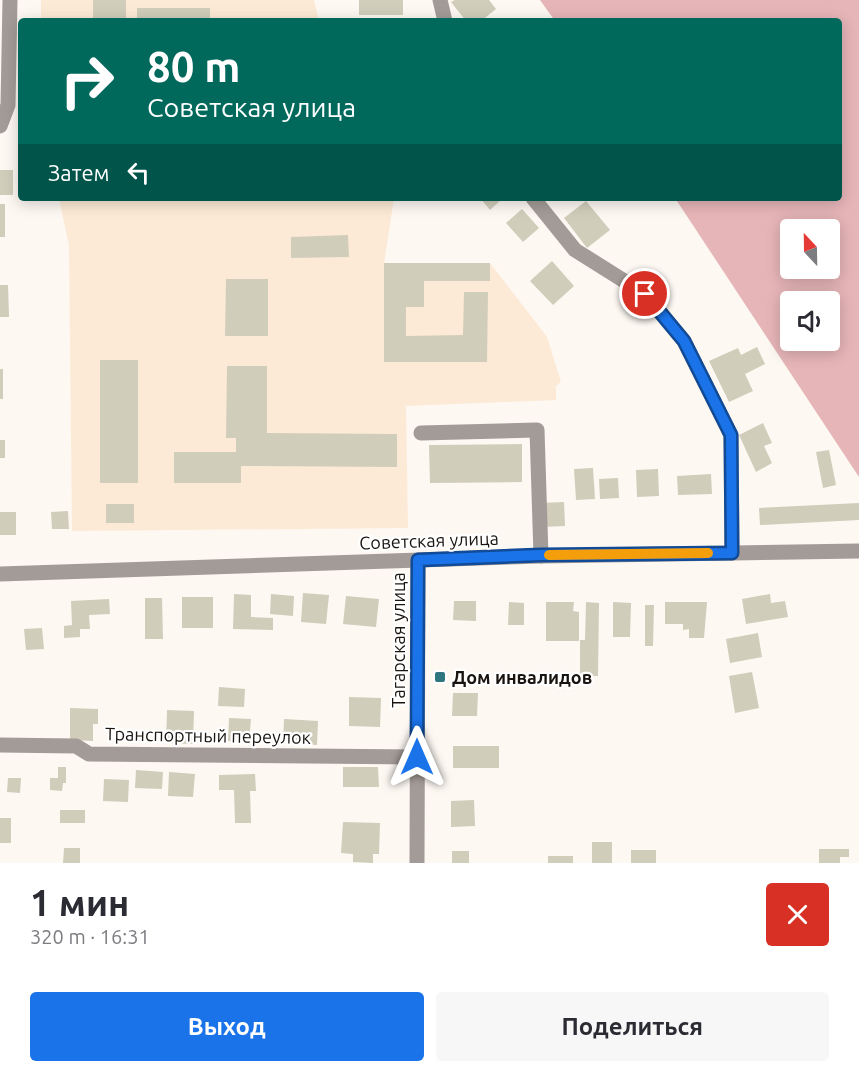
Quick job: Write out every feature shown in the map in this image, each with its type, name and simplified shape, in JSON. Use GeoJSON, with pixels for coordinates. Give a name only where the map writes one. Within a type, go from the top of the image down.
{"type":"FeatureCollection","features":[{"type":"Feature","properties":{"kind":"street"},"geometry":{"type":"LineString","coordinates":[[0,126],[8,105],[10,0]]}},
{"type":"Feature","properties":{"kind":"street"},"geometry":{"type":"LineString","coordinates":[[440,0],[444,18]]}},
{"type":"Feature","properties":{"kind":"street"},"geometry":{"type":"LineString","coordinates":[[535,201],[575,250],[645,294],[684,341],[731,435],[732,553]]}},
{"type":"Feature","properties":{"kind":"street"},"geometry":{"type":"LineString","coordinates":[[421,434],[537,430],[541,555]]}},
{"type":"Feature","properties":{"kind":"street","name":"Советская улица"},"geometry":{"type":"LineString","coordinates":[[0,574],[541,555],[859,551]]}},
{"type":"Feature","properties":{"kind":"street","name":"Тагарская улица"},"geometry":{"type":"LineString","coordinates":[[417,863],[418,560]]}},
{"type":"Feature","properties":{"kind":"street","name":"Транспортный переулок"},"geometry":{"type":"LineString","coordinates":[[0,745],[76,746],[88,754],[417,757]]}},
{"type":"Feature","properties":{"kind":"shaded area"},"geometry":{"type":"Polygon","coordinates":[[[41,0],[314,0],[318,18],[41,18],[41,0]]]}},
{"type":"Feature","properties":{"kind":"shaded area"},"geometry":{"type":"Polygon","coordinates":[[[540,0],[859,0],[859,477],[677,201],[842,201],[842,18],[553,18],[540,0]]]}},
{"type":"Feature","properties":{"kind":"shaded area"},"geometry":{"type":"Polygon","coordinates":[[[60,201],[394,201],[384,263],[490,263],[547,337],[561,382],[556,386],[556,400],[406,406],[408,528],[72,531],[69,246],[60,201]]]}},
{"type":"Feature","properties":{"kind":"building"},"geometry":{"type":"Polygon","coordinates":[[[93,0],[126,0],[126,18],[93,18],[93,0]]]}},
{"type":"Feature","properties":{"kind":"building"},"geometry":{"type":"Polygon","coordinates":[[[359,0],[403,0],[403,15],[359,15],[359,0]]]}},
{"type":"Feature","properties":{"kind":"building"},"geometry":{"type":"Polygon","coordinates":[[[489,0],[496,9],[485,18],[464,18],[451,2],[489,0]]]}},
{"type":"Feature","properties":{"kind":"building"},"geometry":{"type":"Polygon","coordinates":[[[137,8],[210,8],[210,18],[137,18],[137,8]]]}},
{"type":"Feature","properties":{"kind":"building"},"geometry":{"type":"Polygon","coordinates":[[[0,170],[13,170],[13,195],[0,195],[0,170]]]}},
{"type":"Feature","properties":{"kind":"building"},"geometry":{"type":"Polygon","coordinates":[[[482,201],[500,201],[490,210],[482,201]]]}},
{"type":"Feature","properties":{"kind":"building"},"geometry":{"type":"Polygon","coordinates":[[[586,201],[610,230],[587,248],[564,218],[586,201]]]}},
{"type":"Feature","properties":{"kind":"building"},"geometry":{"type":"Polygon","coordinates":[[[0,204],[5,204],[5,237],[0,237],[0,204]]]}},
{"type":"Feature","properties":{"kind":"building"},"geometry":{"type":"Polygon","coordinates":[[[522,209],[539,228],[523,242],[506,223],[522,209]]]}},
{"type":"Feature","properties":{"kind":"building"},"geometry":{"type":"Polygon","coordinates":[[[348,235],[349,257],[291,258],[291,237],[348,235]]]}},
{"type":"Feature","properties":{"kind":"building"},"geometry":{"type":"Polygon","coordinates":[[[552,261],[574,286],[553,305],[530,281],[552,261]]]}},
{"type":"Feature","properties":{"kind":"building"},"geometry":{"type":"Polygon","coordinates":[[[384,263],[490,263],[490,281],[424,281],[424,307],[406,307],[406,336],[463,335],[464,292],[488,292],[487,362],[384,362],[384,263]]]}},
{"type":"Feature","properties":{"kind":"building"},"geometry":{"type":"Polygon","coordinates":[[[226,279],[268,279],[268,336],[225,336],[226,279]]]}},
{"type":"Feature","properties":{"kind":"building"},"geometry":{"type":"Polygon","coordinates":[[[0,285],[8,285],[9,317],[0,317],[0,285]]]}},
{"type":"Feature","properties":{"kind":"building"},"geometry":{"type":"Polygon","coordinates":[[[757,347],[765,364],[745,374],[753,391],[729,402],[709,361],[738,348],[741,355],[757,347]]]}},
{"type":"Feature","properties":{"kind":"building"},"geometry":{"type":"Polygon","coordinates":[[[100,360],[138,360],[138,483],[100,483],[100,360]]]}},
{"type":"Feature","properties":{"kind":"building"},"geometry":{"type":"Polygon","coordinates":[[[227,366],[267,366],[267,433],[397,434],[397,467],[241,466],[241,483],[174,483],[174,452],[236,452],[236,438],[226,438],[227,366]]]}},
{"type":"Feature","properties":{"kind":"building"},"geometry":{"type":"Polygon","coordinates":[[[0,369],[3,369],[3,399],[0,399],[0,369]]]}},
{"type":"Feature","properties":{"kind":"building"},"geometry":{"type":"Polygon","coordinates":[[[763,423],[772,443],[764,446],[772,463],[756,472],[739,435],[763,423]]]}},
{"type":"Feature","properties":{"kind":"building"},"geometry":{"type":"Polygon","coordinates":[[[0,440],[5,440],[5,458],[0,458],[0,440]]]}},
{"type":"Feature","properties":{"kind":"building"},"geometry":{"type":"Polygon","coordinates":[[[522,444],[522,482],[430,483],[429,445],[522,444]]]}},
{"type":"Feature","properties":{"kind":"building"},"geometry":{"type":"Polygon","coordinates":[[[829,450],[836,485],[823,488],[816,452],[829,450]]]}},
{"type":"Feature","properties":{"kind":"building"},"geometry":{"type":"Polygon","coordinates":[[[593,468],[595,499],[576,500],[574,469],[593,468]]]}},
{"type":"Feature","properties":{"kind":"building"},"geometry":{"type":"Polygon","coordinates":[[[658,469],[659,496],[637,497],[636,470],[658,469]]]}},
{"type":"Feature","properties":{"kind":"building"},"geometry":{"type":"Polygon","coordinates":[[[711,474],[712,494],[678,495],[677,476],[711,474]]]}},
{"type":"Feature","properties":{"kind":"building"},"geometry":{"type":"Polygon","coordinates":[[[618,478],[619,498],[600,499],[599,479],[618,478]]]}},
{"type":"Feature","properties":{"kind":"building"},"geometry":{"type":"Polygon","coordinates":[[[564,502],[565,526],[542,527],[541,503],[564,502]]]}},
{"type":"Feature","properties":{"kind":"building"},"geometry":{"type":"Polygon","coordinates":[[[859,503],[859,520],[760,525],[759,508],[859,503]]]}},
{"type":"Feature","properties":{"kind":"building"},"geometry":{"type":"Polygon","coordinates":[[[106,504],[134,504],[134,523],[106,523],[106,504]]]}},
{"type":"Feature","properties":{"kind":"building"},"geometry":{"type":"Polygon","coordinates":[[[68,511],[69,529],[52,529],[51,512],[68,511]]]}},
{"type":"Feature","properties":{"kind":"building"},"geometry":{"type":"Polygon","coordinates":[[[0,512],[16,512],[16,535],[0,535],[0,512]]]}},
{"type":"Feature","properties":{"kind":"building"},"geometry":{"type":"Polygon","coordinates":[[[303,593],[329,595],[326,624],[301,622],[303,593]]]}},
{"type":"Feature","properties":{"kind":"building"},"geometry":{"type":"Polygon","coordinates":[[[234,594],[251,595],[251,617],[273,618],[273,630],[233,629],[234,594]]]}},
{"type":"Feature","properties":{"kind":"building"},"geometry":{"type":"Polygon","coordinates":[[[271,594],[294,596],[293,616],[270,614],[271,594]]]}},
{"type":"Feature","properties":{"kind":"building"},"geometry":{"type":"Polygon","coordinates":[[[770,594],[771,603],[785,601],[788,617],[746,624],[742,599],[770,594]]]}},
{"type":"Feature","properties":{"kind":"building"},"geometry":{"type":"Polygon","coordinates":[[[346,596],[379,599],[376,627],[343,624],[346,596]]]}},
{"type":"Feature","properties":{"kind":"building"},"geometry":{"type":"Polygon","coordinates":[[[182,597],[213,597],[213,628],[182,628],[182,597]]]}},
{"type":"Feature","properties":{"kind":"building"},"geometry":{"type":"Polygon","coordinates":[[[145,598],[162,598],[163,639],[145,639],[145,598]]]}},
{"type":"Feature","properties":{"kind":"building"},"geometry":{"type":"Polygon","coordinates":[[[109,599],[110,614],[89,615],[90,629],[80,629],[80,637],[64,638],[64,626],[72,625],[71,601],[109,599]]]}},
{"type":"Feature","properties":{"kind":"building"},"geometry":{"type":"Polygon","coordinates":[[[454,601],[476,601],[476,621],[453,620],[454,601]]]}},
{"type":"Feature","properties":{"kind":"building"},"geometry":{"type":"Polygon","coordinates":[[[509,602],[524,603],[524,625],[508,625],[509,602]]]}},
{"type":"Feature","properties":{"kind":"building"},"geometry":{"type":"Polygon","coordinates":[[[546,602],[574,602],[573,611],[579,612],[579,641],[546,641],[546,602]]]}},
{"type":"Feature","properties":{"kind":"building"},"geometry":{"type":"Polygon","coordinates":[[[586,602],[599,603],[598,676],[580,676],[580,640],[585,640],[586,602]]]}},
{"type":"Feature","properties":{"kind":"building"},"geometry":{"type":"Polygon","coordinates":[[[613,602],[631,603],[630,637],[613,637],[613,602]]]}},
{"type":"Feature","properties":{"kind":"building"},"geometry":{"type":"Polygon","coordinates":[[[665,602],[707,602],[704,638],[689,638],[689,629],[683,630],[683,624],[665,624],[665,602]]]}},
{"type":"Feature","properties":{"kind":"building"},"geometry":{"type":"Polygon","coordinates":[[[645,605],[654,605],[653,646],[645,646],[645,605]]]}},
{"type":"Feature","properties":{"kind":"building"},"geometry":{"type":"Polygon","coordinates":[[[42,628],[44,649],[26,650],[24,629],[42,628]]]}},
{"type":"Feature","properties":{"kind":"building"},"geometry":{"type":"Polygon","coordinates":[[[758,633],[762,657],[730,663],[726,639],[758,633]]]}},
{"type":"Feature","properties":{"kind":"building"},"geometry":{"type":"Polygon","coordinates":[[[752,672],[759,708],[735,713],[729,676],[752,672]]]}},
{"type":"Feature","properties":{"kind":"building"},"geometry":{"type":"Polygon","coordinates":[[[219,687],[245,689],[244,707],[218,706],[219,687]]]}},
{"type":"Feature","properties":{"kind":"building"},"geometry":{"type":"Polygon","coordinates":[[[453,693],[478,693],[477,716],[452,716],[453,693]]]}},
{"type":"Feature","properties":{"kind":"building"},"geometry":{"type":"Polygon","coordinates":[[[349,697],[381,698],[380,727],[349,726],[349,697]]]}},
{"type":"Feature","properties":{"kind":"building"},"geometry":{"type":"Polygon","coordinates":[[[70,708],[98,709],[98,724],[93,724],[93,741],[70,740],[70,708]]]}},
{"type":"Feature","properties":{"kind":"building"},"geometry":{"type":"Polygon","coordinates":[[[167,710],[194,711],[193,744],[166,743],[167,710]]]}},
{"type":"Feature","properties":{"kind":"building"},"geometry":{"type":"Polygon","coordinates":[[[229,718],[251,719],[249,743],[228,741],[229,718]]]}},
{"type":"Feature","properties":{"kind":"building"},"geometry":{"type":"Polygon","coordinates":[[[284,719],[318,721],[317,745],[283,743],[284,719]]]}},
{"type":"Feature","properties":{"kind":"building"},"geometry":{"type":"Polygon","coordinates":[[[453,746],[499,746],[499,768],[453,768],[453,746]]]}},
{"type":"Feature","properties":{"kind":"building"},"geometry":{"type":"Polygon","coordinates":[[[58,767],[66,767],[66,783],[63,783],[62,791],[50,790],[50,778],[58,778],[58,767]]]}},
{"type":"Feature","properties":{"kind":"building"},"geometry":{"type":"Polygon","coordinates":[[[343,767],[378,767],[379,787],[343,787],[343,767]]]}},
{"type":"Feature","properties":{"kind":"building"},"geometry":{"type":"Polygon","coordinates":[[[136,770],[163,772],[162,789],[135,788],[136,770]]]}},
{"type":"Feature","properties":{"kind":"building"},"geometry":{"type":"Polygon","coordinates":[[[169,772],[195,774],[193,797],[168,796],[169,772]]]}},
{"type":"Feature","properties":{"kind":"building"},"geometry":{"type":"Polygon","coordinates":[[[255,774],[256,791],[250,791],[251,823],[235,823],[234,790],[219,790],[219,775],[255,774]]]}},
{"type":"Feature","properties":{"kind":"building"},"geometry":{"type":"Polygon","coordinates":[[[8,778],[21,778],[20,793],[7,792],[8,778]]]}},
{"type":"Feature","properties":{"kind":"building"},"geometry":{"type":"Polygon","coordinates":[[[104,779],[129,780],[128,802],[103,801],[104,779]]]}},
{"type":"Feature","properties":{"kind":"building"},"geometry":{"type":"Polygon","coordinates":[[[474,800],[475,826],[451,827],[451,801],[474,800]]]}},
{"type":"Feature","properties":{"kind":"building"},"geometry":{"type":"Polygon","coordinates":[[[60,810],[85,810],[85,823],[60,823],[60,810]]]}},
{"type":"Feature","properties":{"kind":"building"},"geometry":{"type":"Polygon","coordinates":[[[0,818],[11,818],[11,843],[0,843],[0,818]]]}},
{"type":"Feature","properties":{"kind":"building"},"geometry":{"type":"Polygon","coordinates":[[[343,822],[380,823],[379,854],[373,854],[373,863],[353,862],[353,854],[341,853],[343,822]]]}},
{"type":"Feature","properties":{"kind":"building"},"geometry":{"type":"Polygon","coordinates":[[[592,842],[612,842],[612,863],[592,863],[592,842]]]}},
{"type":"Feature","properties":{"kind":"building"},"geometry":{"type":"Polygon","coordinates":[[[64,848],[80,848],[80,863],[63,863],[64,848]]]}},
{"type":"Feature","properties":{"kind":"building"},"geometry":{"type":"Polygon","coordinates":[[[819,849],[849,849],[849,857],[840,857],[840,863],[819,863],[819,849]]]}},
{"type":"Feature","properties":{"kind":"building"},"geometry":{"type":"Polygon","coordinates":[[[631,850],[656,850],[656,863],[631,863],[631,850]]]}},
{"type":"Feature","properties":{"kind":"building"},"geometry":{"type":"Polygon","coordinates":[[[452,851],[469,851],[469,863],[452,863],[452,851]]]}},
{"type":"Feature","properties":{"kind":"building"},"geometry":{"type":"Polygon","coordinates":[[[548,856],[573,856],[573,863],[548,863],[548,856]]]}},
{"type":"Feature","properties":{"kind":"slow traffic"},"geometry":{"type":"LineString","coordinates":[[549,555],[708,553]]}},
{"type":"Feature","properties":{"kind":"place","name":"Дом инвалидов"},"geometry":{"type":"Point","coordinates":[440,677]}},
{"type":"Feature","properties":{"kind":"route"},"geometry":{"type":"LineString","coordinates":[[417,757],[418,560],[541,555],[732,553],[731,435],[684,341],[645,294]]}}]}
